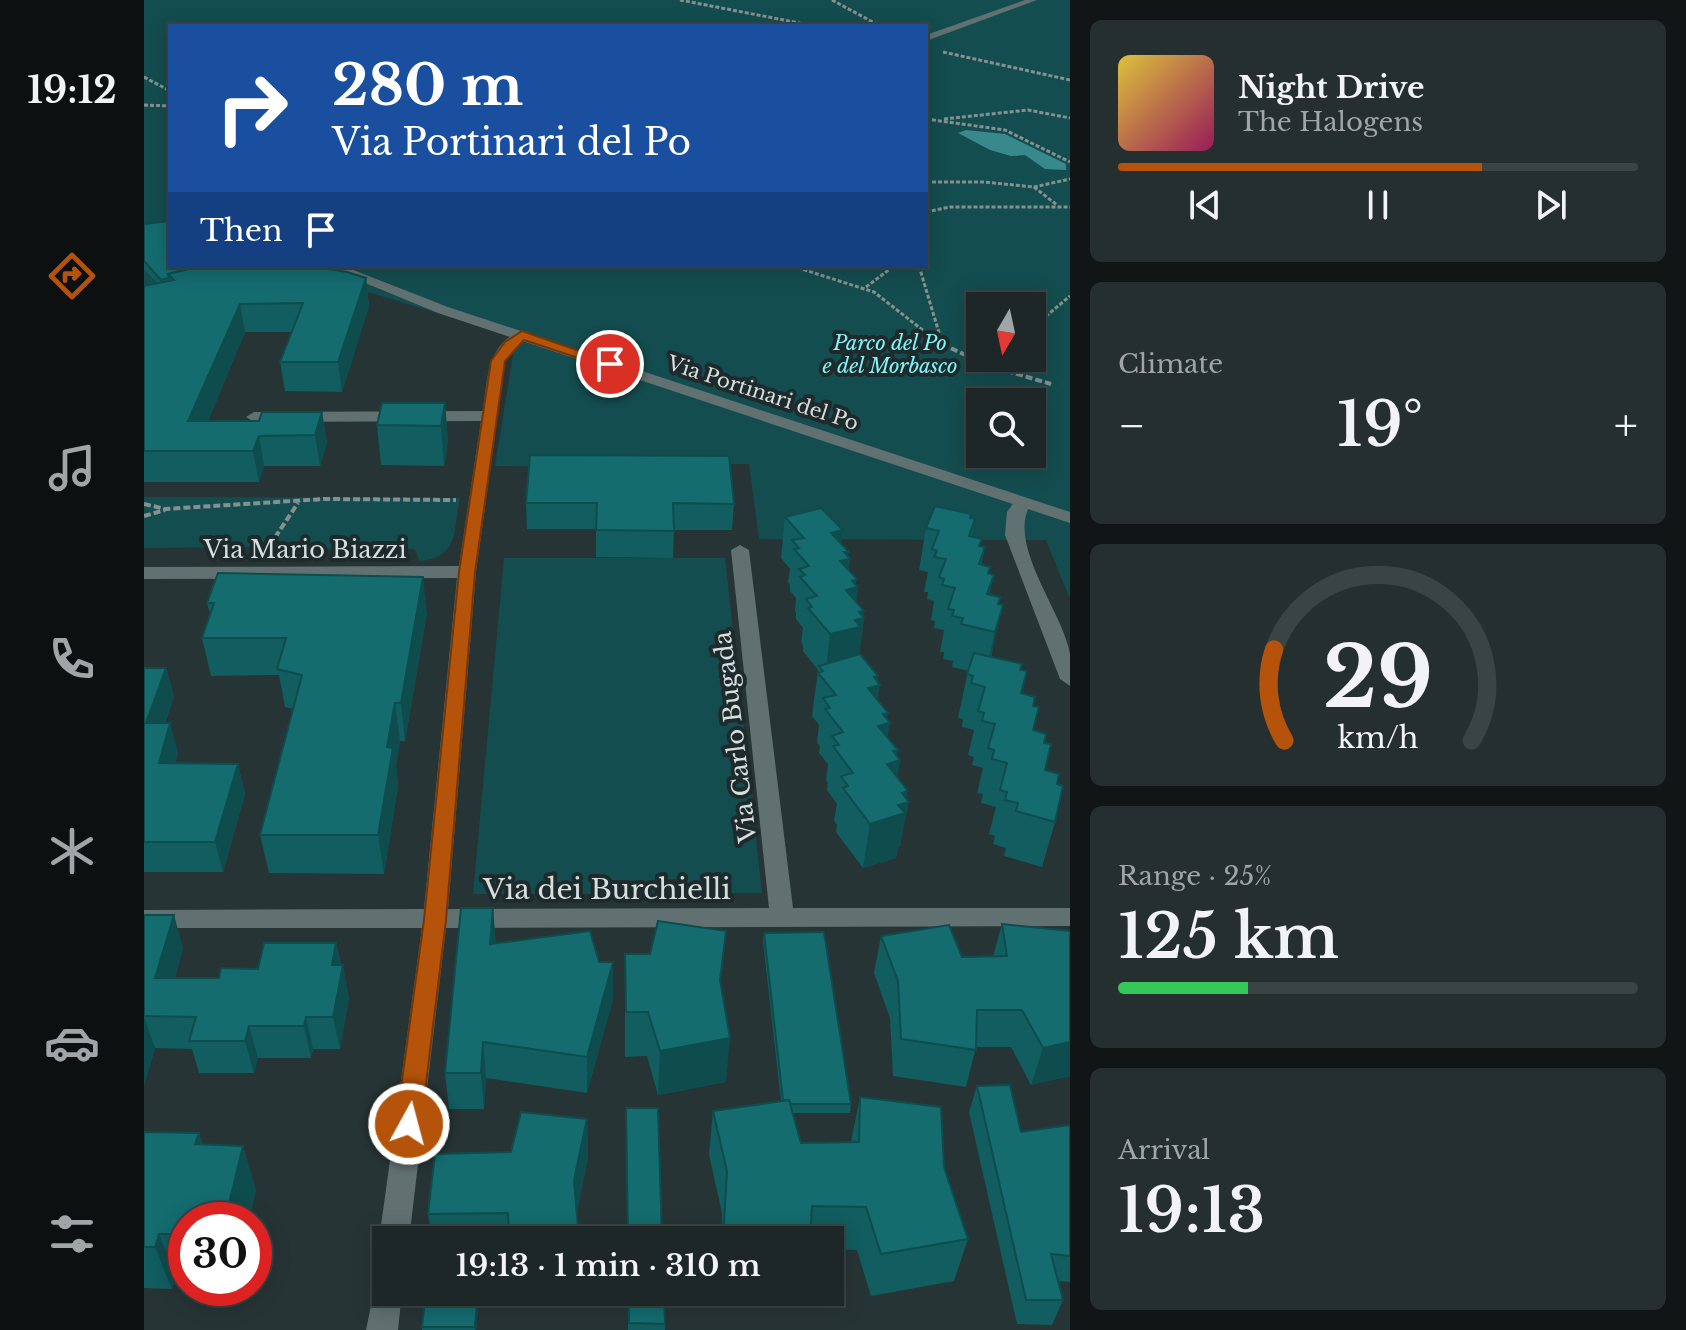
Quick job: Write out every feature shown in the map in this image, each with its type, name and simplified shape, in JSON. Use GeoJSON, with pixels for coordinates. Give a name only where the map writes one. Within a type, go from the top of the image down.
{"type":"FeatureCollection","features":[{"type":"Feature","properties":{"kind":"street"},"geometry":{"type":"LineString","coordinates":[[928,37],[1033,0]]}},
{"type":"Feature","properties":{"kind":"street","name":"Via Portinari del Po"},"geometry":{"type":"LineString","coordinates":[[330,271],[1070,518]]}},
{"type":"Feature","properties":{"kind":"street","name":"Via Portinari del Po"},"geometry":{"type":"LineString","coordinates":[[352,291],[443,310]]}},
{"type":"Feature","properties":{"kind":"street"},"geometry":{"type":"LineString","coordinates":[[396,1226],[435,920],[467,572],[477,500],[498,361],[509,344],[522,335]]}},
{"type":"Feature","properties":{"kind":"street"},"geometry":{"type":"LineString","coordinates":[[254,417],[489,416]]}},
{"type":"Feature","properties":{"kind":"street"},"geometry":{"type":"LineString","coordinates":[[1023,502],[1016,512],[1014,535],[1070,679]]}},
{"type":"Feature","properties":{"kind":"street","name":"Via Carlo Bugada"},"geometry":{"type":"LineString","coordinates":[[740,550],[782,918]]}},
{"type":"Feature","properties":{"kind":"street","name":"Via Mario Biazzi"},"geometry":{"type":"LineString","coordinates":[[144,573],[467,572]]}},
{"type":"Feature","properties":{"kind":"street","name":"Via dei Burchielli"},"geometry":{"type":"LineString","coordinates":[[144,919],[1070,917]]}},
{"type":"Feature","properties":{"kind":"street"},"geometry":{"type":"LineString","coordinates":[[382,1330],[385,1306]]}},
{"type":"Feature","properties":{"kind":"path"},"geometry":{"type":"LineString","coordinates":[[680,0],[805,24]]}},
{"type":"Feature","properties":{"kind":"path"},"geometry":{"type":"LineString","coordinates":[[832,0],[876,24]]}},
{"type":"Feature","properties":{"kind":"path"},"geometry":{"type":"LineString","coordinates":[[930,49],[1070,80]]}},
{"type":"Feature","properties":{"kind":"path"},"geometry":{"type":"LineString","coordinates":[[144,77],[168,90]]}},
{"type":"Feature","properties":{"kind":"path"},"geometry":{"type":"LineString","coordinates":[[144,105],[168,106]]}},
{"type":"Feature","properties":{"kind":"path"},"geometry":{"type":"LineString","coordinates":[[934,119],[1028,110],[1070,118]]}},
{"type":"Feature","properties":{"kind":"path"},"geometry":{"type":"LineString","coordinates":[[928,118],[1005,130],[1070,162]]}},
{"type":"Feature","properties":{"kind":"path"},"geometry":{"type":"LineString","coordinates":[[928,182],[984,182],[1034,187],[1070,179]]}},
{"type":"Feature","properties":{"kind":"path"},"geometry":{"type":"LineString","coordinates":[[1034,187],[1058,205]]}},
{"type":"Feature","properties":{"kind":"path"},"geometry":{"type":"LineString","coordinates":[[928,212],[950,207],[1070,207]]}},
{"type":"Feature","properties":{"kind":"path"},"geometry":{"type":"LineString","coordinates":[[797,268],[866,287],[896,306],[943,346],[966,356]]}},
{"type":"Feature","properties":{"kind":"path"},"geometry":{"type":"LineString","coordinates":[[866,287],[891,268]]}},
{"type":"Feature","properties":{"kind":"path"},"geometry":{"type":"LineString","coordinates":[[920,268],[943,346]]}},
{"type":"Feature","properties":{"kind":"path"},"geometry":{"type":"LineString","coordinates":[[1046,316],[1070,296]]}},
{"type":"Feature","properties":{"kind":"path"},"geometry":{"type":"LineString","coordinates":[[1011,372],[1051,384]]}},
{"type":"Feature","properties":{"kind":"path"},"geometry":{"type":"LineString","coordinates":[[144,516],[165,509],[324,499],[477,500]]}},
{"type":"Feature","properties":{"kind":"path"},"geometry":{"type":"LineString","coordinates":[[257,573],[261,559],[298,502]]}},
{"type":"Feature","properties":{"kind":"path"},"geometry":{"type":"LineString","coordinates":[[144,504],[165,509]]}},
{"type":"Feature","properties":{"kind":"green space","name":"Parco del Po e del Morbasco"},"geometry":{"type":"Polygon","coordinates":[[[144,0],[1070,0],[1070,599],[1046,540],[759,539],[749,464],[495,466],[516,337],[290,268],[928,268],[928,24],[168,24],[168,268],[258,268],[144,291],[144,0]]]}},
{"type":"Feature","properties":{"kind":"green space"},"geometry":{"type":"Polygon","coordinates":[[[144,497],[460,498],[455,531],[448,548],[432,559],[419,561],[415,549],[281,548],[271,559],[251,558],[254,547],[144,548],[144,497]]]}},
{"type":"Feature","properties":{"kind":"green space"},"geometry":{"type":"Polygon","coordinates":[[[504,558],[725,558],[762,893],[686,893],[685,879],[656,879],[656,894],[473,894],[504,558]]]}},
{"type":"Feature","properties":{"kind":"shaded area"},"geometry":{"type":"Polygon","coordinates":[[[966,130],[1005,134],[1066,164],[1066,170],[1045,169],[1025,155],[1011,156],[990,150],[958,133],[966,130]]]}},
{"type":"Feature","properties":{"kind":"building"},"geometry":{"type":"Polygon","coordinates":[[[168,221],[168,268],[193,268],[168,274],[169,278],[161,280],[144,261],[144,224],[168,221]]]}},
{"type":"Feature","properties":{"kind":"building"},"geometry":{"type":"Polygon","coordinates":[[[193,268],[323,268],[366,278],[338,362],[280,362],[303,303],[240,304],[188,421],[259,421],[262,412],[322,412],[315,435],[259,436],[253,451],[144,451],[144,286],[174,280],[168,274],[193,268]]]}},
{"type":"Feature","properties":{"kind":"building"},"geometry":{"type":"Polygon","coordinates":[[[382,403],[445,403],[441,426],[377,425],[382,403]]]}},
{"type":"Feature","properties":{"kind":"building"},"geometry":{"type":"Polygon","coordinates":[[[530,455],[729,456],[734,504],[673,503],[674,531],[596,530],[597,503],[526,503],[530,455]]]}},
{"type":"Feature","properties":{"kind":"building"},"geometry":{"type":"Polygon","coordinates":[[[935,506],[971,514],[970,518],[975,519],[969,536],[982,539],[979,546],[985,547],[979,564],[990,567],[988,573],[994,575],[987,594],[1000,597],[998,604],[1003,605],[995,632],[961,624],[963,618],[952,616],[954,610],[948,609],[955,588],[942,585],[944,579],[939,577],[946,559],[934,557],[937,551],[932,549],[939,531],[926,528],[935,506]]]}},
{"type":"Feature","properties":{"kind":"building"},"geometry":{"type":"Polygon","coordinates":[[[821,508],[843,530],[831,533],[849,552],[844,552],[850,559],[840,561],[857,579],[852,581],[858,587],[846,590],[864,611],[859,612],[864,618],[855,620],[860,627],[830,634],[808,608],[812,607],[806,599],[817,596],[800,577],[805,575],[799,569],[809,566],[794,549],[799,548],[792,540],[804,538],[785,517],[821,508]]]}},
{"type":"Feature","properties":{"kind":"building"},"geometry":{"type":"Polygon","coordinates":[[[218,573],[423,577],[401,703],[395,703],[387,747],[393,748],[378,835],[260,835],[302,675],[277,669],[286,638],[202,638],[214,603],[207,603],[218,573]]]}},
{"type":"Feature","properties":{"kind":"building"},"geometry":{"type":"Polygon","coordinates":[[[974,653],[1022,664],[1020,670],[1027,671],[1021,693],[1035,697],[1033,706],[1039,707],[1033,730],[1046,734],[1044,743],[1051,744],[1045,770],[1059,774],[1057,784],[1063,786],[1055,822],[1016,811],[1018,803],[1005,800],[1007,792],[1000,790],[1007,763],[992,759],[994,750],[988,748],[995,724],[982,721],[984,713],[978,711],[985,687],[971,683],[973,676],[967,674],[974,653]]]}},
{"type":"Feature","properties":{"kind":"building"},"geometry":{"type":"Polygon","coordinates":[[[860,654],[878,676],[874,677],[880,685],[868,688],[888,713],[883,714],[890,723],[878,726],[898,750],[893,751],[900,760],[887,764],[908,791],[902,793],[909,802],[898,805],[905,813],[870,824],[843,788],[848,786],[841,776],[853,773],[833,746],[839,745],[832,736],[843,732],[825,709],[830,708],[823,698],[836,695],[818,673],[823,671],[819,666],[860,654]]]}},
{"type":"Feature","properties":{"kind":"building"},"geometry":{"type":"Polygon","coordinates":[[[144,668],[166,668],[146,723],[170,723],[159,763],[238,764],[215,842],[144,842],[144,668]]]}},
{"type":"Feature","properties":{"kind":"building"},"geometry":{"type":"Polygon","coordinates":[[[461,908],[493,908],[490,944],[590,931],[599,962],[613,962],[587,1057],[483,1042],[481,1073],[445,1073],[461,908]]]}},
{"type":"Feature","properties":{"kind":"building"},"geometry":{"type":"Polygon","coordinates":[[[144,915],[174,915],[155,978],[219,978],[221,968],[258,969],[264,943],[336,943],[332,965],[343,965],[333,1017],[306,1017],[304,1026],[249,1026],[245,1041],[189,1041],[196,1017],[144,1016],[144,915]]]}},
{"type":"Feature","properties":{"kind":"building"},"geometry":{"type":"Polygon","coordinates":[[[658,921],[726,931],[720,980],[730,1038],[660,1051],[648,1012],[626,1012],[625,954],[650,954],[658,921]]]}},
{"type":"Feature","properties":{"kind":"building"},"geometry":{"type":"Polygon","coordinates":[[[1002,924],[1070,931],[1070,1042],[1043,1048],[1022,1010],[977,1010],[976,1050],[901,1039],[898,981],[881,936],[949,925],[962,957],[1007,956],[1002,924]]]}},
{"type":"Feature","properties":{"kind":"building"},"geometry":{"type":"Polygon","coordinates":[[[824,932],[851,1104],[790,1104],[789,1100],[783,1100],[764,933],[824,932]]]}},
{"type":"Feature","properties":{"kind":"building"},"geometry":{"type":"Polygon","coordinates":[[[1010,1085],[1021,1132],[1070,1125],[1070,1256],[1051,1254],[1063,1300],[1026,1300],[977,1086],[1010,1085]]]}},
{"type":"Feature","properties":{"kind":"building"},"geometry":{"type":"Polygon","coordinates":[[[860,1097],[941,1107],[944,1167],[968,1239],[881,1254],[866,1207],[812,1206],[811,1226],[724,1226],[727,1171],[713,1111],[789,1100],[801,1143],[859,1142],[860,1097]]]}},
{"type":"Feature","properties":{"kind":"building"},"geometry":{"type":"Polygon","coordinates":[[[626,1108],[658,1108],[662,1226],[628,1226],[626,1108]]]}},
{"type":"Feature","properties":{"kind":"building"},"geometry":{"type":"Polygon","coordinates":[[[521,1112],[587,1119],[574,1180],[578,1226],[508,1226],[508,1213],[428,1214],[435,1154],[511,1152],[521,1112]]]}},
{"type":"Feature","properties":{"kind":"building"},"geometry":{"type":"Polygon","coordinates":[[[144,1132],[199,1133],[195,1144],[243,1146],[229,1202],[168,1202],[168,1234],[159,1234],[155,1247],[144,1247],[144,1132]]]}},
{"type":"Feature","properties":{"kind":"building"},"geometry":{"type":"Polygon","coordinates":[[[424,1306],[477,1306],[475,1327],[422,1327],[424,1306]]]}},
{"type":"Feature","properties":{"kind":"building"},"geometry":{"type":"Polygon","coordinates":[[[628,1306],[664,1306],[665,1324],[629,1323],[628,1306]]]}},
{"type":"Feature","properties":{"kind":"route"},"geometry":{"type":"LineString","coordinates":[[409,1124],[435,920],[467,572],[498,361],[509,344],[522,335],[610,364]]}}]}
